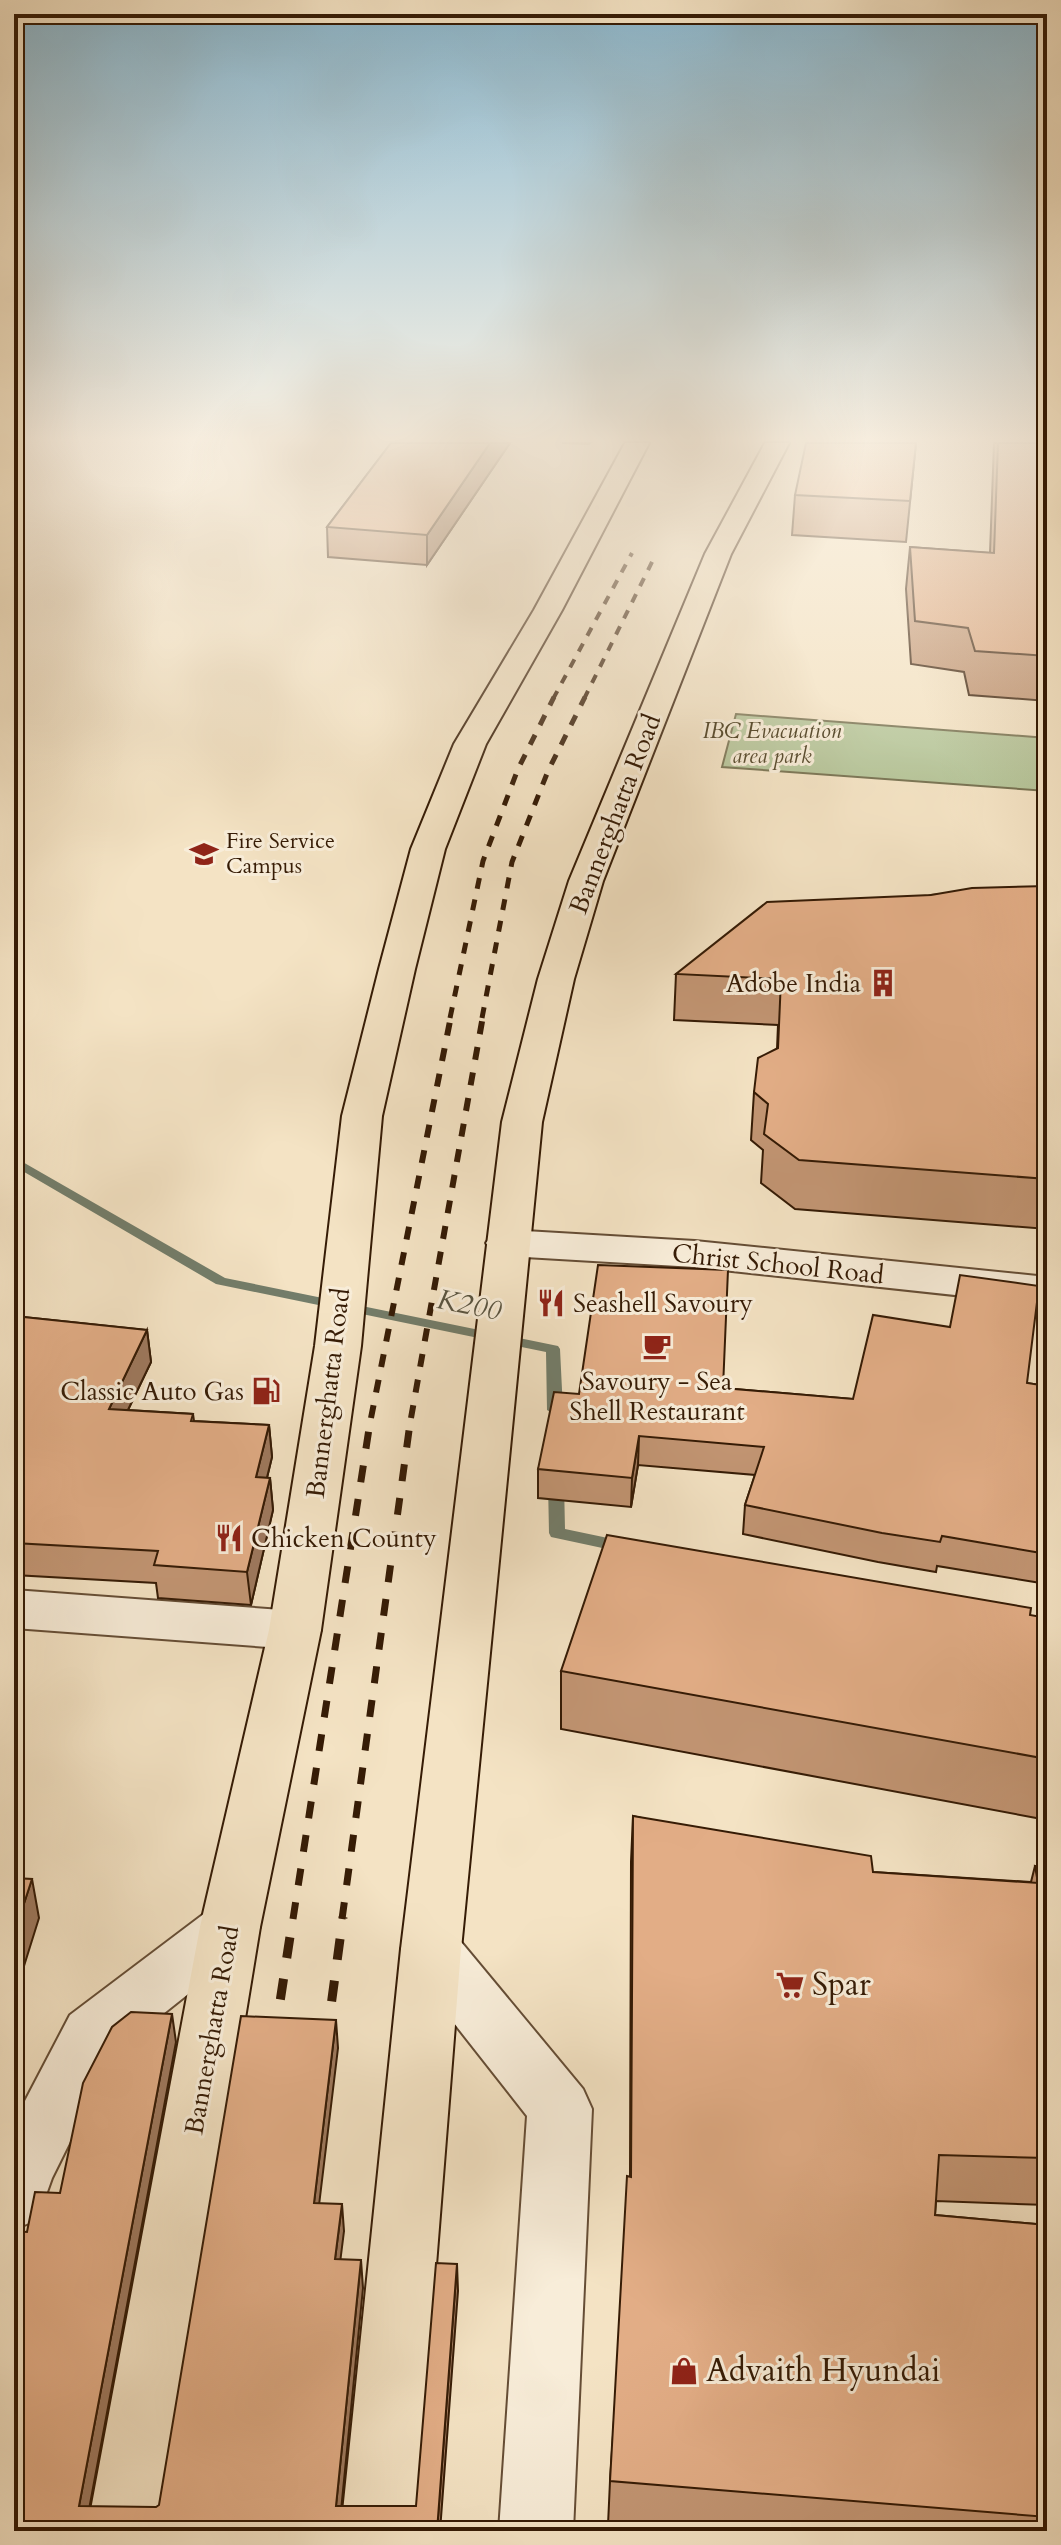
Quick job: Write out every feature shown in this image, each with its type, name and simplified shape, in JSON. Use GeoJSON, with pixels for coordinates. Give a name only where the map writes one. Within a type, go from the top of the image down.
{"type":"FeatureCollection","features":[{"type":"Feature","properties":{"kind":"main road","name":"Bannerghatta Road"},"geometry":{"type":"LineString","coordinates":[[124,2531],[230,1927],[295,1630],[340,1321],[362,1116],[428,849],[470,744],[574,562]]}},
{"type":"Feature","properties":{"kind":"main road","name":"Bannerghatta Road"},"geometry":{"type":"LineString","coordinates":[[378,2531],[431,1949],[522,1122],[556,979],[586,881],[715,562]]}},
{"type":"Feature","properties":{"kind":"street","name":"Christ School Road"},"geometry":{"type":"LineString","coordinates":[[508,1243],[695,1254],[1047,1291]]}},
{"type":"Feature","properties":{"kind":"street"},"geometry":{"type":"LineString","coordinates":[[14,1609],[295,1630]]}},
{"type":"Feature","properties":{"kind":"street"},"geometry":{"type":"LineString","coordinates":[[14,2199],[20,2175],[92,2034],[230,1927]]}},
{"type":"Feature","properties":{"kind":"street"},"geometry":{"type":"LineString","coordinates":[[431,1949],[560,2109],[536,2531]]}},
{"type":"Feature","properties":{"kind":"green space","name":"IBC Evacuation area park"},"geometry":{"type":"Polygon","coordinates":[[[736,714],[1047,738],[1047,791],[722,767],[736,714]]]}},
{"type":"Feature","properties":{"kind":"building"},"geometry":{"type":"Polygon","coordinates":[[[911,562],[1047,562],[1047,656],[975,651],[968,628],[915,621],[911,562]]]}},
{"type":"Feature","properties":{"kind":"building"},"geometry":{"type":"Polygon","coordinates":[[[1047,886],[1047,1179],[799,1160],[764,1134],[768,1104],[754,1092],[758,1058],[778,1048],[781,979],[676,974],[767,902],[1047,886]]]}},
{"type":"Feature","properties":{"kind":"building"},"geometry":{"type":"Polygon","coordinates":[[[598,1265],[728,1270],[723,1388],[853,1399],[873,1315],[950,1327],[960,1275],[1039,1286],[1027,1383],[1047,1386],[1047,1554],[942,1536],[940,1542],[882,1533],[745,1505],[764,1447],[639,1436],[632,1478],[538,1469],[554,1392],[579,1394],[598,1265]]]}},
{"type":"Feature","properties":{"kind":"building"},"geometry":{"type":"Polygon","coordinates":[[[14,1316],[147,1330],[109,1409],[193,1414],[191,1421],[269,1425],[256,1477],[270,1478],[247,1572],[154,1565],[158,1551],[14,1543],[14,1316]]]}},
{"type":"Feature","properties":{"kind":"building"},"geometry":{"type":"Polygon","coordinates":[[[607,1535],[1031,1608],[1030,1615],[1047,1618],[1047,1759],[561,1671],[607,1535]]]}},
{"type":"Feature","properties":{"kind":"building"},"geometry":{"type":"Polygon","coordinates":[[[633,1816],[871,1856],[873,1872],[1038,1883],[1035,1866],[1047,1868],[1047,2158],[939,2155],[935,2215],[1047,2225],[1047,2517],[610,2481],[627,2176],[631,2177],[633,1816]]]}},
{"type":"Feature","properties":{"kind":"building"},"geometry":{"type":"Polygon","coordinates":[[[14,1878],[32,1879],[14,1934],[14,1878]]]}},
{"type":"Feature","properties":{"kind":"building"},"geometry":{"type":"Polygon","coordinates":[[[131,2012],[172,2014],[79,2506],[159,2505],[241,2016],[336,2020],[314,2203],[342,2204],[335,2259],[361,2260],[336,2506],[416,2506],[436,2263],[457,2264],[437,2531],[14,2531],[14,2231],[27,2232],[35,2192],[60,2193],[83,2083],[112,2027],[131,2012]]]}},
{"type":"Feature","properties":{"kind":"waterway","name":"K200"},"geometry":{"type":"LineString","coordinates":[[14,1161],[221,1281],[553,1349],[555,1410]]}},
{"type":"Feature","properties":{"kind":"waterway","name":"K200"},"geometry":{"type":"LineString","coordinates":[[556,1483],[557,1533],[621,1546]]}},
{"type":"Feature","properties":{"kind":"railway"},"geometry":{"type":"LineString","coordinates":[[553,699],[627,562]]}},
{"type":"Feature","properties":{"kind":"railway"},"geometry":{"type":"LineString","coordinates":[[584,699],[652,562]]}},
{"type":"Feature","properties":{"kind":"railway"},"geometry":{"type":"LineString","coordinates":[[450,1018],[483,861],[518,769],[553,699]]}},
{"type":"Feature","properties":{"kind":"railway"},"geometry":{"type":"LineString","coordinates":[[482,1018],[512,862],[548,771],[584,699]]}},
{"type":"Feature","properties":{"kind":"railway"},"geometry":{"type":"LineString","coordinates":[[371,1418],[451,1016]]}},
{"type":"Feature","properties":{"kind":"railway"},"geometry":{"type":"LineString","coordinates":[[411,1418],[483,1016]]}},
{"type":"Feature","properties":{"kind":"railway"},"geometry":{"type":"LineString","coordinates":[[293,1919],[371,1416]]}},
{"type":"Feature","properties":{"kind":"railway"},"geometry":{"type":"LineString","coordinates":[[342,1919],[411,1416]]}},
{"type":"Feature","properties":{"kind":"railway"},"geometry":{"type":"LineString","coordinates":[[274,2041],[293,1917]]}},
{"type":"Feature","properties":{"kind":"railway"},"geometry":{"type":"LineString","coordinates":[[326,2043],[343,1917]]}},
{"type":"Feature","properties":{"kind":"place","name":"Fire Service Campus"},"geometry":{"type":"Point","coordinates":[204,854]}},
{"type":"Feature","properties":{"kind":"place","name":"Adobe India"},"geometry":{"type":"Point","coordinates":[883,983]}},
{"type":"Feature","properties":{"kind":"place","name":"Seashell Savoury"},"geometry":{"type":"Point","coordinates":[551,1303]}},
{"type":"Feature","properties":{"kind":"place","name":"Savoury - Sea Shell Restaurant"},"geometry":{"type":"Point","coordinates":[657,1346]}},
{"type":"Feature","properties":{"kind":"place","name":"Classic Auto Gas"},"geometry":{"type":"Point","coordinates":[266,1391]}},
{"type":"Feature","properties":{"kind":"place","name":"Chicken County"},"geometry":{"type":"Point","coordinates":[229,1538]}},
{"type":"Feature","properties":{"kind":"place","name":"Spar"},"geometry":{"type":"Point","coordinates":[790,1985]}},
{"type":"Feature","properties":{"kind":"place","name":"Advaith Hyundai"},"geometry":{"type":"Point","coordinates":[684,2371]}}]}
